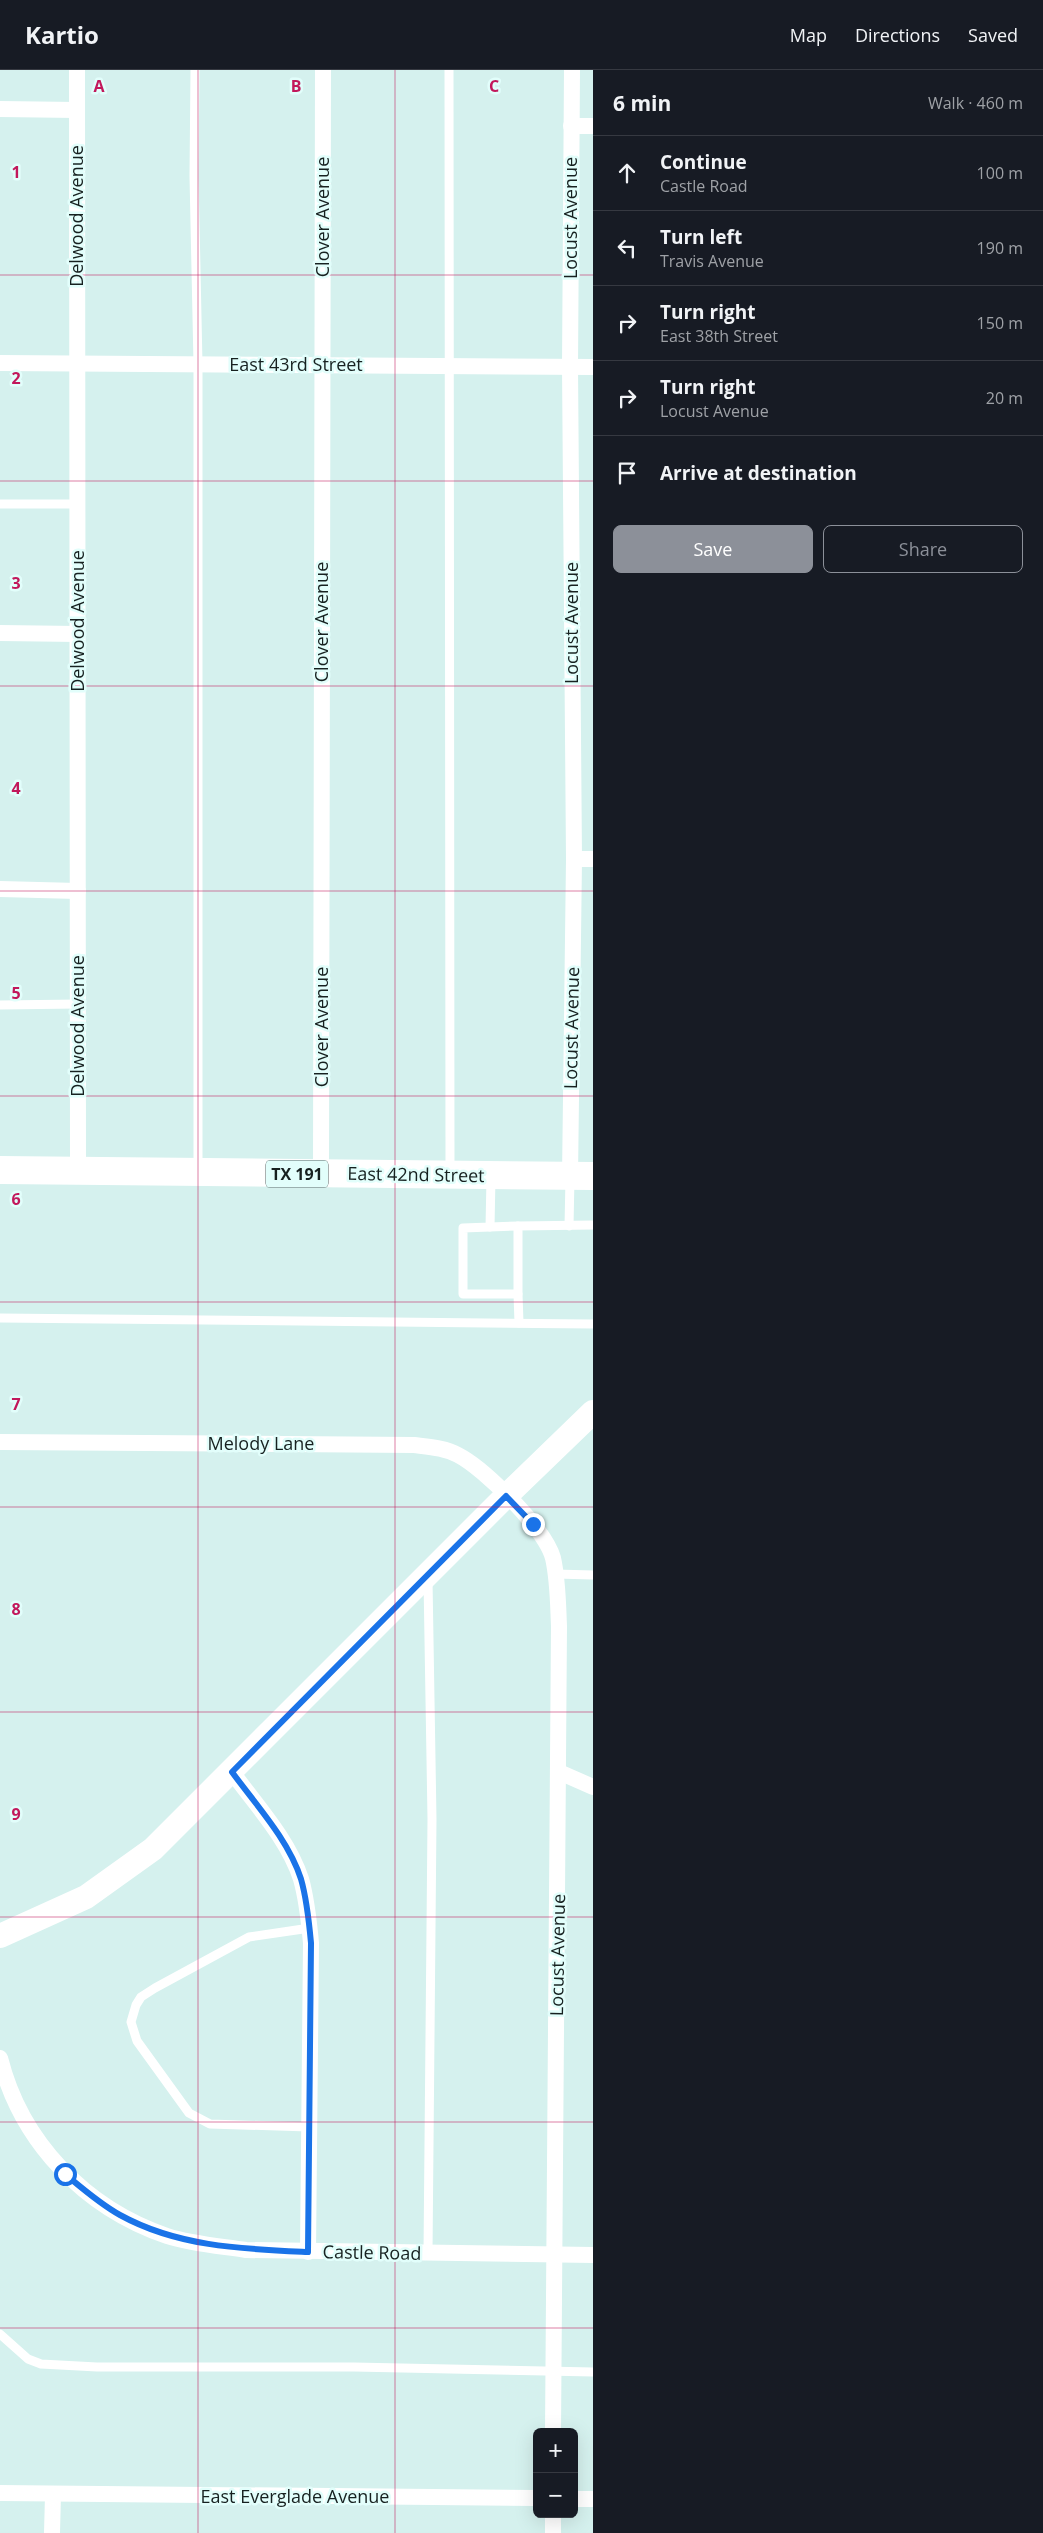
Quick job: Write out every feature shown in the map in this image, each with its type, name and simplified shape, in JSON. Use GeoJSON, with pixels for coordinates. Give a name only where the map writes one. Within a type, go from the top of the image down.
{"type":"FeatureCollection","features":[{"type":"Feature","properties":{"kind":"highway","name":"East 42nd Street"},"geometry":{"type":"LineString","coordinates":[[0,1170],[581,1176]]}},
{"type":"Feature","properties":{"kind":"street","name":"Delwood Avenue"},"geometry":{"type":"LineString","coordinates":[[77,70],[78,1171]]}},
{"type":"Feature","properties":{"kind":"street","name":"Clover Avenue"},"geometry":{"type":"LineString","coordinates":[[321,1174],[323,70]]}},
{"type":"Feature","properties":{"kind":"street","name":"Locust Avenue"},"geometry":{"type":"LineString","coordinates":[[572,70],[570,367],[574,859],[581,1176]]}},
{"type":"Feature","properties":{"kind":"street"},"geometry":{"type":"LineString","coordinates":[[0,109],[77,110]]}},
{"type":"Feature","properties":{"kind":"street"},"geometry":{"type":"LineString","coordinates":[[571,126],[593,126]]}},
{"type":"Feature","properties":{"kind":"street","name":"East 43rd Street"},"geometry":{"type":"LineString","coordinates":[[0,363],[593,367]]}},
{"type":"Feature","properties":{"kind":"street"},"geometry":{"type":"LineString","coordinates":[[0,633],[78,634]]}},
{"type":"Feature","properties":{"kind":"street"},"geometry":{"type":"LineString","coordinates":[[574,859],[593,859]]}},
{"type":"Feature","properties":{"kind":"street"},"geometry":{"type":"LineString","coordinates":[[0,889],[78,891]]}},
{"type":"Feature","properties":{"kind":"street"},"geometry":{"type":"LineString","coordinates":[[0,1936],[94,1891],[153,1849],[506,1496],[593,1412]]}},
{"type":"Feature","properties":{"kind":"street","name":"Melody Lane"},"geometry":{"type":"LineString","coordinates":[[0,1442],[429,1446],[457,1455],[468,1461],[506,1496]]}},
{"type":"Feature","properties":{"kind":"street","name":"Locust Avenue"},"geometry":{"type":"LineString","coordinates":[[506,1496],[533,1524],[546,1543],[552,1557],[559,1626],[554,2428]]}},
{"type":"Feature","properties":{"kind":"street"},"geometry":{"type":"LineString","coordinates":[[232,1772],[287,1847],[300,1878],[308,1910],[310,1928],[308,2252]]}},
{"type":"Feature","properties":{"kind":"street"},"geometry":{"type":"LineString","coordinates":[[559,1772],[593,1787]]}},
{"type":"Feature","properties":{"kind":"street","name":"Castle Road"},"geometry":{"type":"LineString","coordinates":[[0,2058],[5,2077],[18,2107],[49,2156],[86,2192],[119,2214],[169,2236],[206,2245],[246,2250],[593,2255]]}},
{"type":"Feature","properties":{"kind":"street","name":"East Everglade Avenue"},"geometry":{"type":"LineString","coordinates":[[0,2493],[53,2495],[533,2498]]}},
{"type":"Feature","properties":{"kind":"street"},"geometry":{"type":"LineString","coordinates":[[52,2533],[53,2495]]}},
{"type":"Feature","properties":{"kind":"street"},"geometry":{"type":"LineString","coordinates":[[578,2499],[593,2499]]}},
{"type":"Feature","properties":{"kind":"street"},"geometry":{"type":"LineString","coordinates":[[553,2518],[553,2533]]}},
{"type":"Feature","properties":{"kind":"lane"},"geometry":{"type":"LineString","coordinates":[[195,70],[194,176],[198,364],[198,1172]]}},
{"type":"Feature","properties":{"kind":"lane"},"geometry":{"type":"LineString","coordinates":[[449,70],[450,1175]]}},
{"type":"Feature","properties":{"kind":"lane"},"geometry":{"type":"LineString","coordinates":[[0,504],[78,504]]}},
{"type":"Feature","properties":{"kind":"lane"},"geometry":{"type":"LineString","coordinates":[[0,1005],[78,1004]]}},
{"type":"Feature","properties":{"kind":"lane"},"geometry":{"type":"LineString","coordinates":[[490,1227],[491,1175]]}},
{"type":"Feature","properties":{"kind":"lane"},"geometry":{"type":"LineString","coordinates":[[569,1226],[581,1176]]}},
{"type":"Feature","properties":{"kind":"lane"},"geometry":{"type":"LineString","coordinates":[[518,1294],[463,1294],[463,1228],[593,1225]]}},
{"type":"Feature","properties":{"kind":"lane"},"geometry":{"type":"LineString","coordinates":[[518,1226],[519,1324]]}},
{"type":"Feature","properties":{"kind":"lane"},"geometry":{"type":"LineString","coordinates":[[0,1318],[593,1324]]}},
{"type":"Feature","properties":{"kind":"lane"},"geometry":{"type":"LineString","coordinates":[[428,1574],[432,1819],[428,2253]]}},
{"type":"Feature","properties":{"kind":"lane"},"geometry":{"type":"LineString","coordinates":[[555,1574],[593,1575]]}},
{"type":"Feature","properties":{"kind":"lane"},"geometry":{"type":"LineString","coordinates":[[309,2127],[210,2124],[194,2117],[181,2103],[136,2041],[131,2022],[132,2013],[141,1997],[222,1950],[250,1937],[310,1928]]}},
{"type":"Feature","properties":{"kind":"lane"},"geometry":{"type":"LineString","coordinates":[[0,2334],[28,2359],[41,2364],[97,2367],[354,2367],[593,2372]]}},
{"type":"Feature","properties":{"kind":"route"},"geometry":{"type":"LineString","coordinates":[[65,2174],[93,2197],[119,2214],[144,2227],[169,2236],[206,2245],[246,2250],[308,2252],[311,1943],[308,1910],[300,1878],[287,1847],[232,1772],[506,1496],[533,1524]]}}]}
